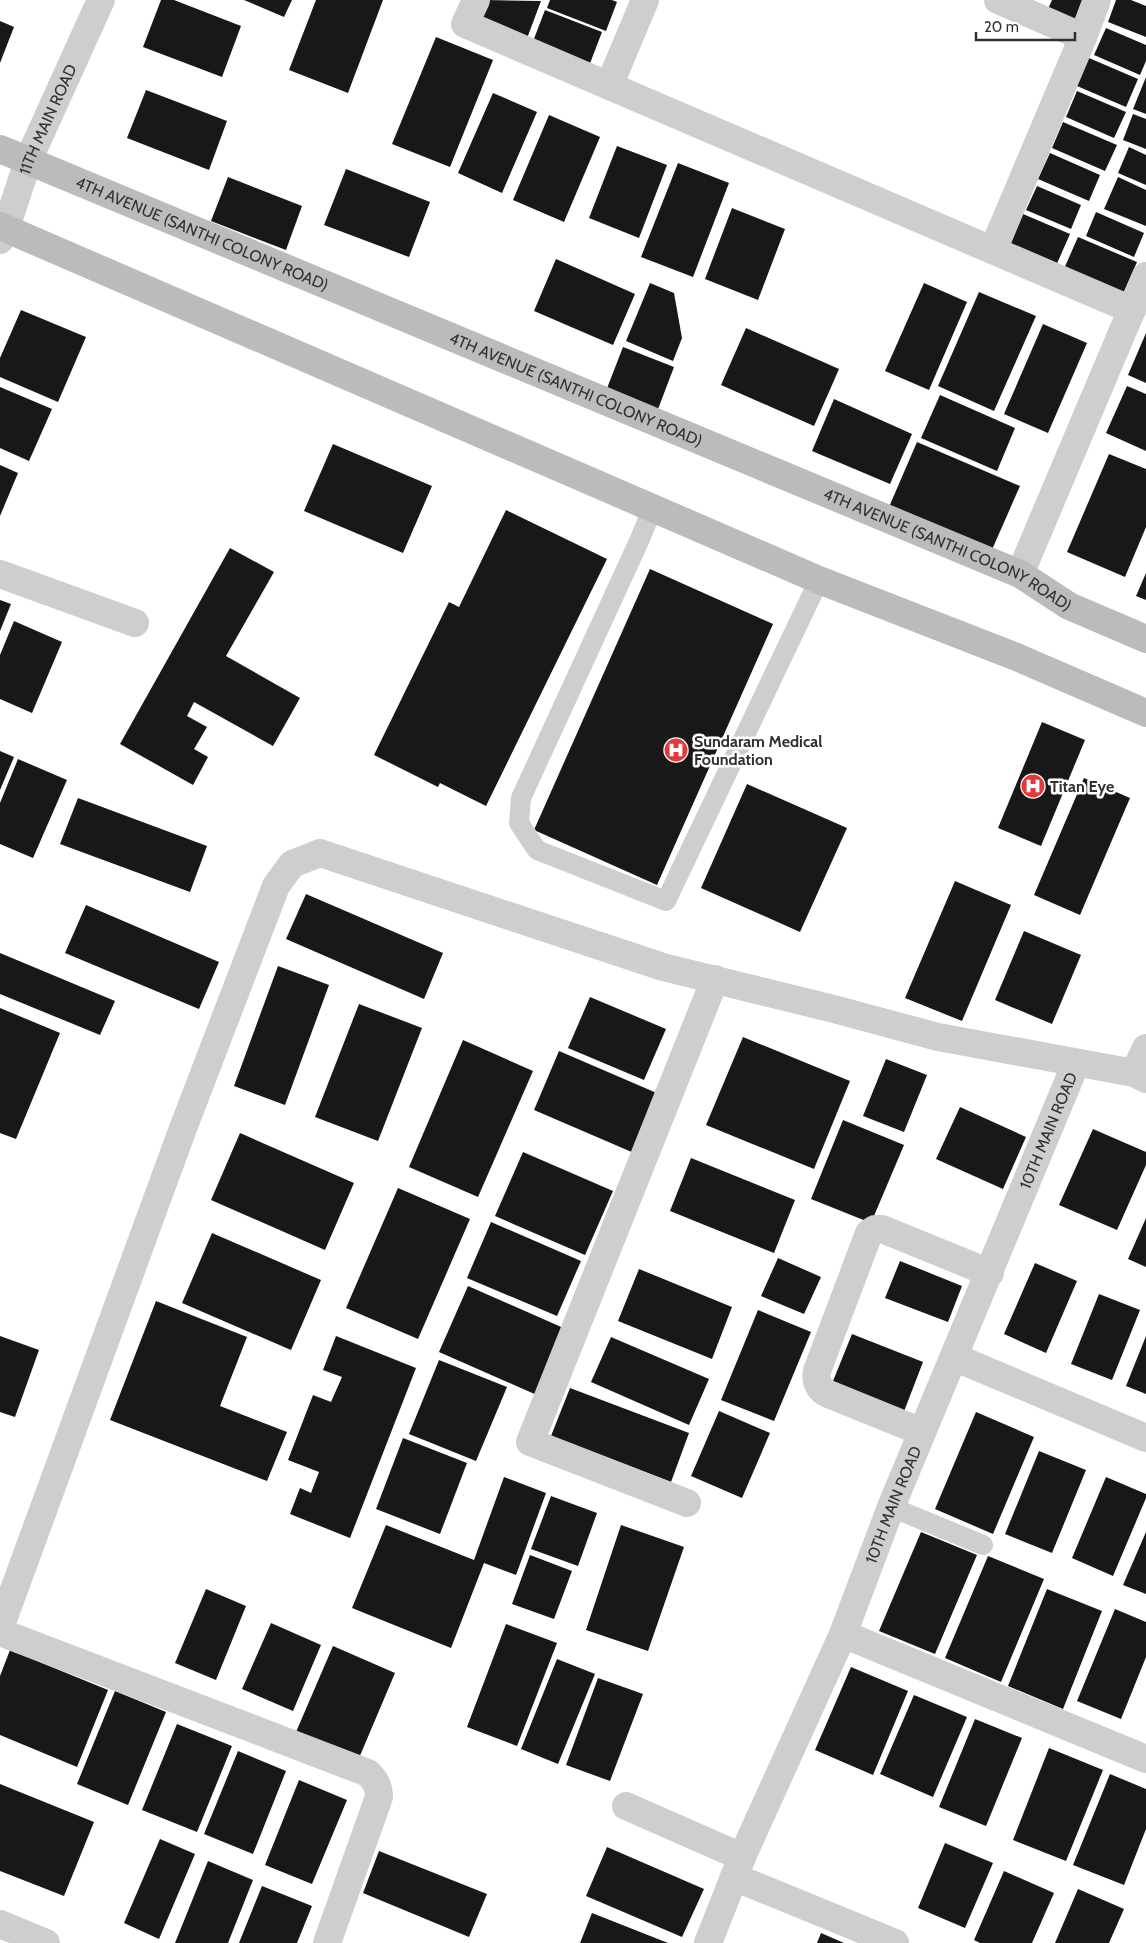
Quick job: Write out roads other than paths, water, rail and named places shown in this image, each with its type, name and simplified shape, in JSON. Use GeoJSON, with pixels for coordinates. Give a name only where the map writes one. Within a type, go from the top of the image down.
{"type":"FeatureCollection","features":[{"type":"Feature","properties":{"kind":"street","name":"11TH MAIN ROAD"},"geometry":{"type":"LineString","coordinates":[[2,231],[28,162],[101,0]]}},
{"type":"Feature","properties":{"kind":"street"},"geometry":{"type":"LineString","coordinates":[[476,0],[466,24],[1132,310]]}},
{"type":"Feature","properties":{"kind":"street"},"geometry":{"type":"LineString","coordinates":[[609,86],[645,0]]}},
{"type":"Feature","properties":{"kind":"street"},"geometry":{"type":"LineString","coordinates":[[998,0],[1083,37]]}},
{"type":"Feature","properties":{"kind":"street"},"geometry":{"type":"LineString","coordinates":[[993,250],[1097,0]]}},
{"type":"Feature","properties":{"kind":"street","name":"4TH AVENUE (SANTHI COLONY ROAD)"},"geometry":{"type":"LineString","coordinates":[[0,149],[1020,574],[1069,606],[1146,639]]}},
{"type":"Feature","properties":{"kind":"street"},"geometry":{"type":"LineString","coordinates":[[2,231],[819,580],[1019,658],[1146,713]]}},
{"type":"Feature","properties":{"kind":"street"},"geometry":{"type":"LineString","coordinates":[[1020,574],[1146,276]]}},
{"type":"Feature","properties":{"kind":"street"},"geometry":{"type":"LineString","coordinates":[[0,574],[135,623]]}},
{"type":"Feature","properties":{"kind":"street"},"geometry":{"type":"LineString","coordinates":[[327,1943],[379,1797],[379,1789],[375,1780],[368,1773],[0,1630],[182,1131],[276,886],[292,864],[320,853],[663,967],[938,1037],[1140,1076],[1146,1048]]}},
{"type":"Feature","properties":{"kind":"street"},"geometry":{"type":"LineString","coordinates":[[687,1503],[530,1442],[715,979]]}},
{"type":"Feature","properties":{"kind":"street","name":"10TH MAIN ROAD"},"geometry":{"type":"LineString","coordinates":[[708,1943],[738,1867],[843,1634],[891,1507],[1076,1063]]}},
{"type":"Feature","properties":{"kind":"street"},"geometry":{"type":"LineString","coordinates":[[922,1432],[826,1393],[821,1390],[817,1381],[817,1371],[869,1233],[874,1229],[882,1228],[990,1273]]}},
{"type":"Feature","properties":{"kind":"street"},"geometry":{"type":"LineString","coordinates":[[954,1357],[1146,1438]]}},
{"type":"Feature","properties":{"kind":"street"},"geometry":{"type":"LineString","coordinates":[[843,1634],[1146,1759]]}},
{"type":"Feature","properties":{"kind":"street"},"geometry":{"type":"LineString","coordinates":[[626,1806],[738,1867],[895,1943]]}},
{"type":"Feature","properties":{"kind":"street"},"geometry":{"type":"LineString","coordinates":[[0,1924],[46,1943]]}},
{"type":"Feature","properties":{"kind":"lane"},"geometry":{"type":"LineString","coordinates":[[652,509],[521,798],[519,823],[537,850],[666,901],[819,580]]}},
{"type":"Feature","properties":{"kind":"lane"},"geometry":{"type":"LineString","coordinates":[[891,1507],[983,1545]]}},
{"type":"Feature","properties":{"kind":"place","name":"Sundaram Medical Foundation"},"geometry":{"type":"Point","coordinates":[676,750]}},
{"type":"Feature","properties":{"kind":"place","name":"Titan Eye"},"geometry":{"type":"Point","coordinates":[1033,786]}}]}
